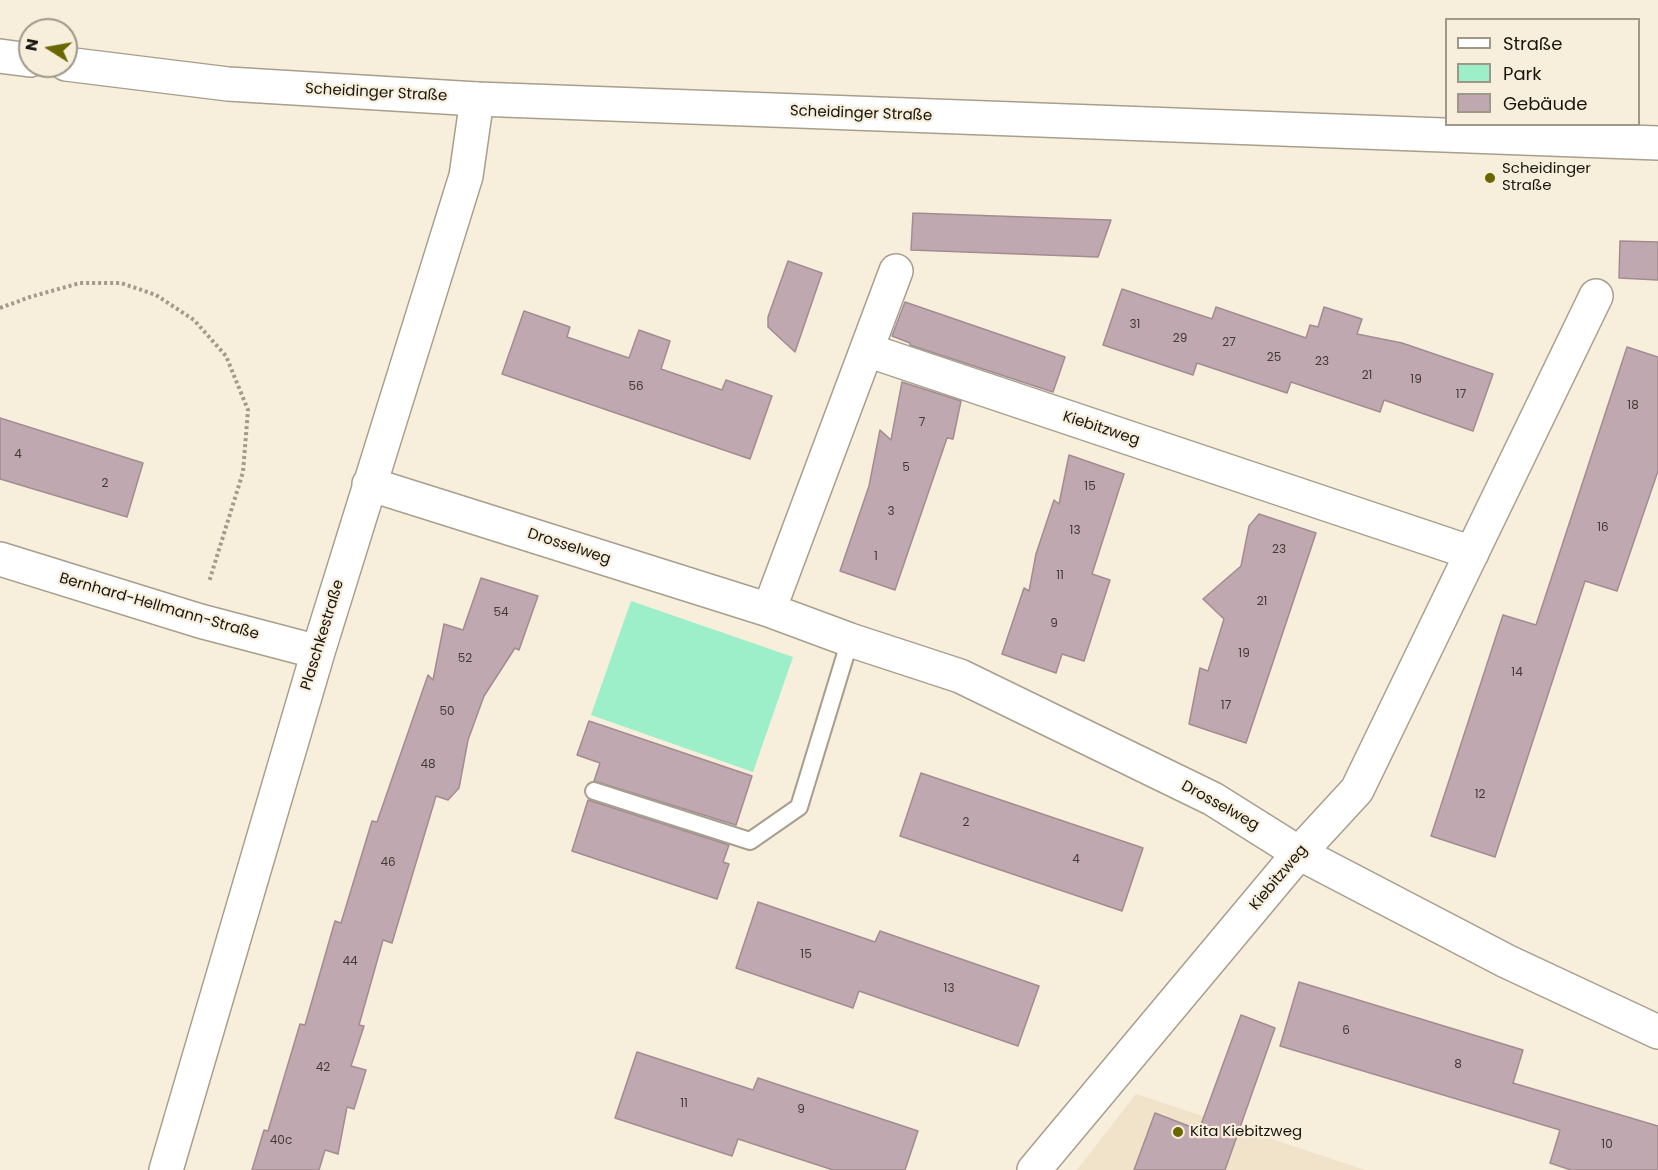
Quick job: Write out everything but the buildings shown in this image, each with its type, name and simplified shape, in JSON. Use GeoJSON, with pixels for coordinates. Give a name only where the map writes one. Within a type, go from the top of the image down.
{"type":"FeatureCollection","features":[{"type":"Feature","properties":{"kind":"street"},"geometry":{"type":"LineString","coordinates":[[0,56],[18,58]]}},
{"type":"Feature","properties":{"kind":"street","name":"Scheidinger Straße"},"geometry":{"type":"LineString","coordinates":[[78,65],[228,84],[477,99],[1658,143]]}},
{"type":"Feature","properties":{"kind":"street","name":"Plaschkestraße"},"geometry":{"type":"LineString","coordinates":[[166,1170],[318,652],[466,176],[477,99]]}},
{"type":"Feature","properties":{"kind":"street"},"geometry":{"type":"LineString","coordinates":[[769,610],[896,271]]}},
{"type":"Feature","properties":{"kind":"street","name":"Kiebitzweg"},"geometry":{"type":"LineString","coordinates":[[1034,1170],[1299,853],[1357,790],[1596,296]]}},
{"type":"Feature","properties":{"kind":"street","name":"Kiebitzweg"},"geometry":{"type":"LineString","coordinates":[[867,350],[1472,553]]}},
{"type":"Feature","properties":{"kind":"street","name":"Drosselweg"},"geometry":{"type":"LineString","coordinates":[[369,484],[769,610],[850,640],[960,676],[1213,799],[1299,853],[1506,961],[1658,1032]]}},
{"type":"Feature","properties":{"kind":"street","name":"Bernhard-Hellmann-Straße"},"geometry":{"type":"LineString","coordinates":[[0,559],[200,621],[318,652]]}},
{"type":"Feature","properties":{"kind":"lane"},"geometry":{"type":"LineString","coordinates":[[594,791],[750,841],[799,807],[850,640]]}},
{"type":"Feature","properties":{"kind":"path"},"geometry":{"type":"LineString","coordinates":[[0,308],[80,282],[121,283],[156,295],[194,320],[226,356],[248,410],[243,472],[200,621]]}},
{"type":"Feature","properties":{"kind":"shaded area","name":"Kita Kiebitzweg"},"geometry":{"type":"Polygon","coordinates":[[[1136,1094],[1365,1170],[1077,1170],[1136,1094]]]}},
{"type":"Feature","properties":{"kind":"green space"},"geometry":{"type":"Polygon","coordinates":[[[631,601],[793,657],[753,772],[591,715],[631,601]]]}},
{"type":"Feature","properties":{"kind":"place","name":"Scheidinger Straße"},"geometry":{"type":"Point","coordinates":[1490,178]}},
{"type":"Feature","properties":{"kind":"place","name":"Kita Kiebitzweg"},"geometry":{"type":"Point","coordinates":[1178,1132]}}]}
